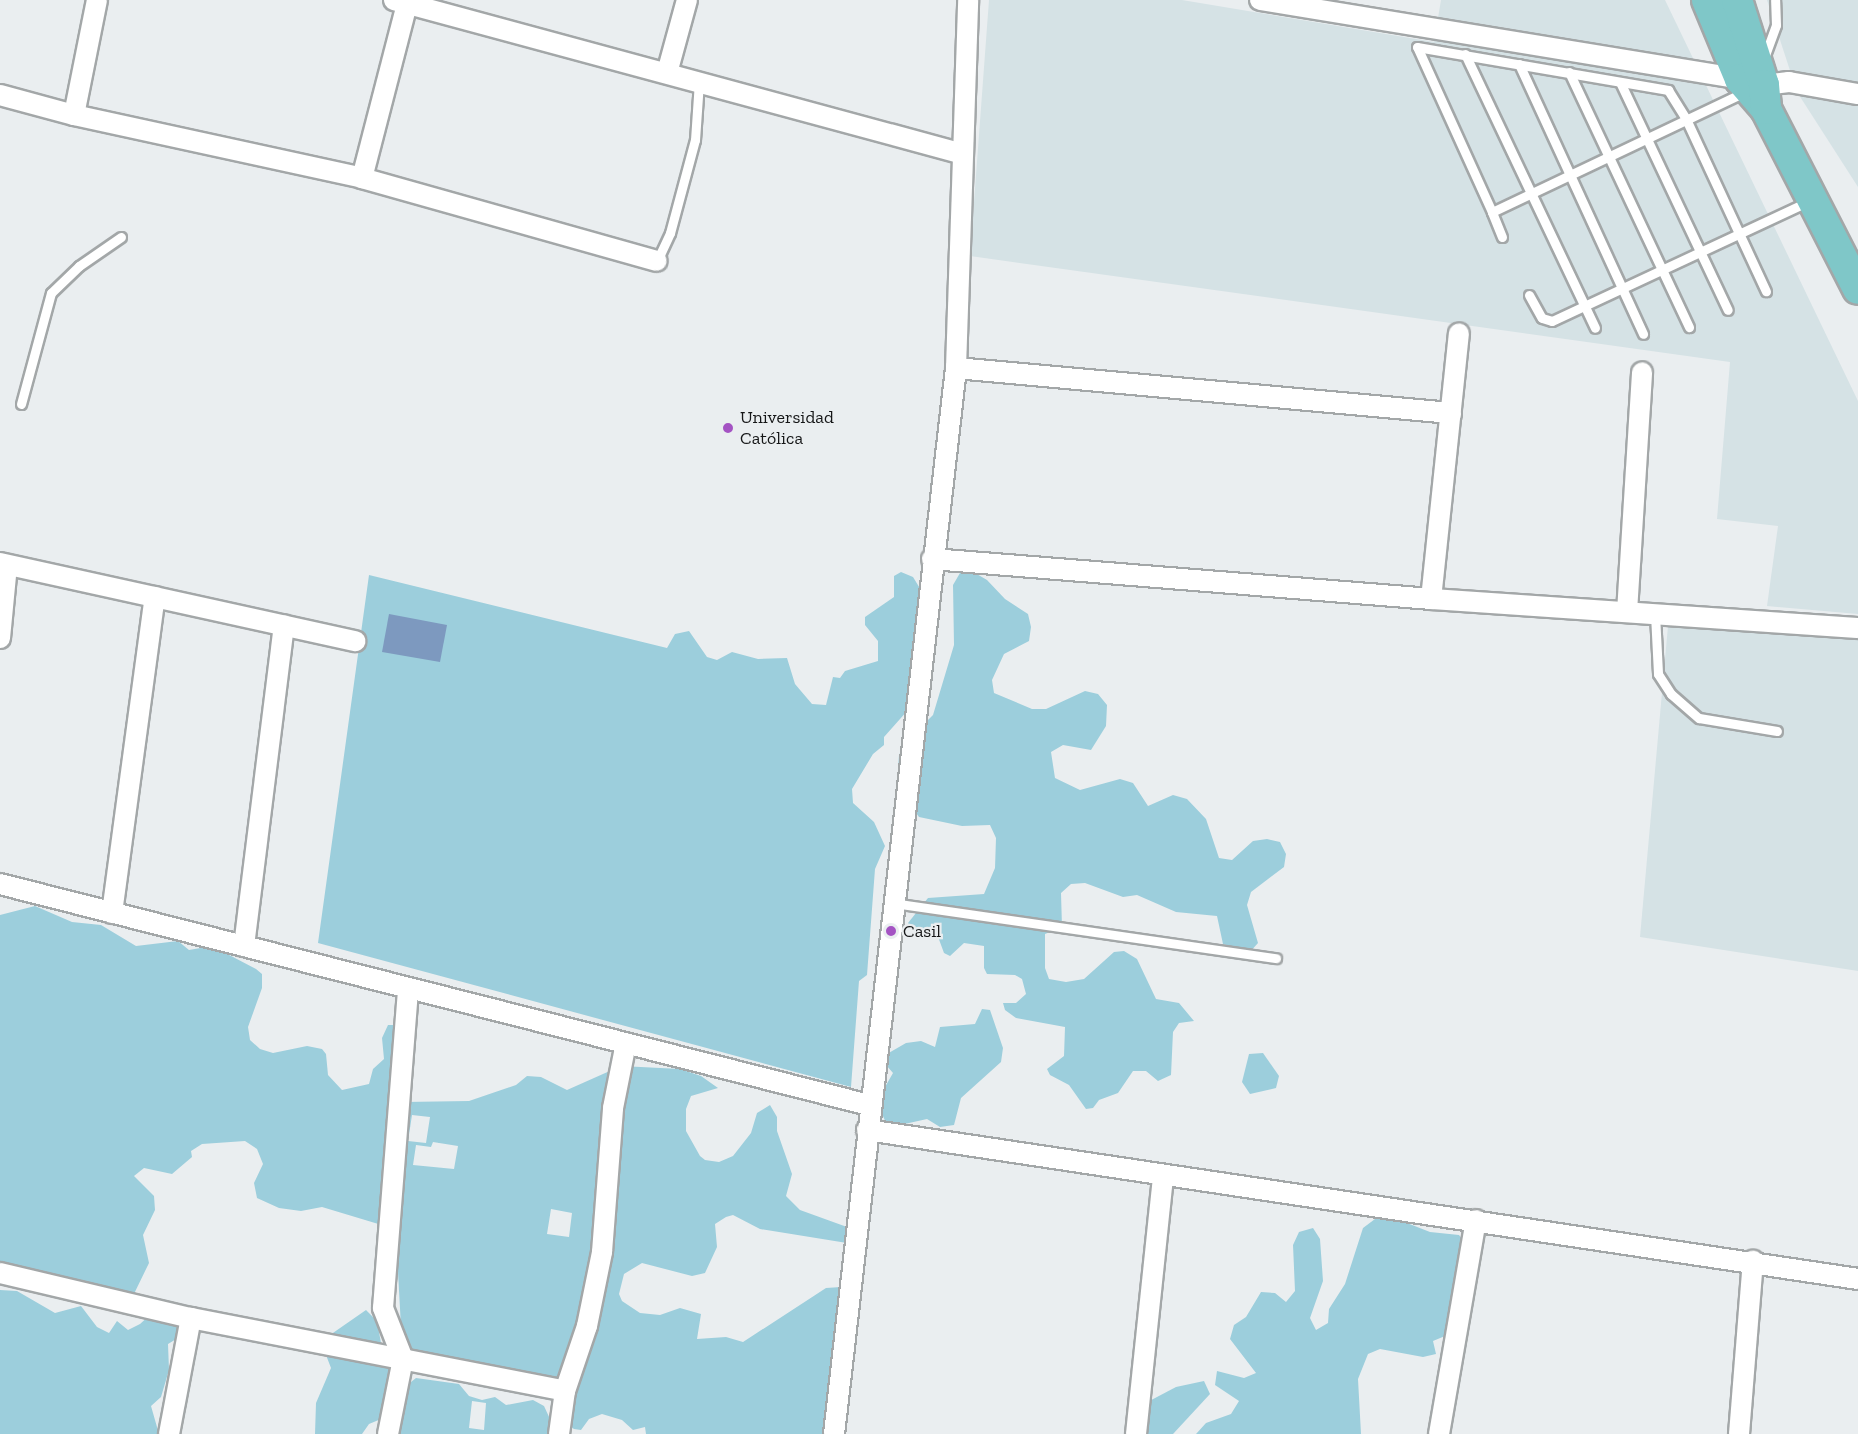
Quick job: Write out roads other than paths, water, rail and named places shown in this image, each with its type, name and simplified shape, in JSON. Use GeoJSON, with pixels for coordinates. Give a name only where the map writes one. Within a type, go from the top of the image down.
{"type":"FeatureCollection","features":[{"type":"Feature","properties":{"kind":"main road"},"geometry":{"type":"LineString","coordinates":[[1707,0],[1755,86],[1810,200],[1858,289]]}},
{"type":"Feature","properties":{"kind":"main road"},"geometry":{"type":"LineString","coordinates":[[1737,0],[1755,86]]}},
{"type":"Feature","properties":{"kind":"street"},"geometry":{"type":"LineString","coordinates":[[74,115],[97,0]]}},
{"type":"Feature","properties":{"kind":"street"},"geometry":{"type":"LineString","coordinates":[[667,74],[687,0]]}},
{"type":"Feature","properties":{"kind":"street"},"geometry":{"type":"LineString","coordinates":[[834,1434],[869,1105],[956,368],[968,0]]}},
{"type":"Feature","properties":{"kind":"street"},"geometry":{"type":"LineString","coordinates":[[1260,0],[1755,86],[1789,82],[1858,94]]}},
{"type":"Feature","properties":{"kind":"street"},"geometry":{"type":"LineString","coordinates":[[362,178],[403,1],[963,154]]}},
{"type":"Feature","properties":{"kind":"street"},"geometry":{"type":"LineString","coordinates":[[0,95],[74,115],[362,178],[657,261]]}},
{"type":"Feature","properties":{"kind":"street"},"geometry":{"type":"LineString","coordinates":[[1431,599],[1460,333]]}},
{"type":"Feature","properties":{"kind":"street"},"geometry":{"type":"LineString","coordinates":[[956,368],[1451,413]]}},
{"type":"Feature","properties":{"kind":"street"},"geometry":{"type":"LineString","coordinates":[[1627,612],[1642,372]]}},
{"type":"Feature","properties":{"kind":"street"},"geometry":{"type":"LineString","coordinates":[[932,559],[1431,599],[1858,628]]}},
{"type":"Feature","properties":{"kind":"street"},"geometry":{"type":"LineString","coordinates":[[0,638],[3,564],[356,641]]}},
{"type":"Feature","properties":{"kind":"street"},"geometry":{"type":"LineString","coordinates":[[112,913],[154,597]]}},
{"type":"Feature","properties":{"kind":"street"},"geometry":{"type":"LineString","coordinates":[[244,946],[284,625]]}},
{"type":"Feature","properties":{"kind":"street"},"geometry":{"type":"LineString","coordinates":[[0,884],[869,1105]]}},
{"type":"Feature","properties":{"kind":"street"},"geometry":{"type":"LineString","coordinates":[[388,1434],[403,1359],[383,1308],[408,988]]}},
{"type":"Feature","properties":{"kind":"street"},"geometry":{"type":"LineString","coordinates":[[559,1434],[565,1391],[587,1326],[602,1252],[612,1108],[626,1043]]}},
{"type":"Feature","properties":{"kind":"street"},"geometry":{"type":"LineString","coordinates":[[867,1130],[1163,1176],[1753,1261],[1858,1279]]}},
{"type":"Feature","properties":{"kind":"street"},"geometry":{"type":"LineString","coordinates":[[1136,1434],[1163,1176]]}},
{"type":"Feature","properties":{"kind":"street"},"geometry":{"type":"LineString","coordinates":[[1439,1434],[1476,1220]]}},
{"type":"Feature","properties":{"kind":"street"},"geometry":{"type":"LineString","coordinates":[[1739,1434],[1753,1261]]}},
{"type":"Feature","properties":{"kind":"street"},"geometry":{"type":"LineString","coordinates":[[0,1273],[191,1318],[565,1391]]}},
{"type":"Feature","properties":{"kind":"street"},"geometry":{"type":"LineString","coordinates":[[169,1434],[191,1318]]}},
{"type":"Feature","properties":{"kind":"lane"},"geometry":{"type":"LineString","coordinates":[[1492,212],[1755,86],[1776,26],[1775,0]]}},
{"type":"Feature","properties":{"kind":"lane"},"geometry":{"type":"LineString","coordinates":[[1502,237],[1415,49],[1421,46],[1668,90],[1686,119],[1766,291]]}},
{"type":"Feature","properties":{"kind":"lane"},"geometry":{"type":"LineString","coordinates":[[1465,54],[1595,328]]}},
{"type":"Feature","properties":{"kind":"lane"},"geometry":{"type":"LineString","coordinates":[[1519,64],[1643,334]]}},
{"type":"Feature","properties":{"kind":"lane"},"geometry":{"type":"LineString","coordinates":[[1569,72],[1689,327]]}},
{"type":"Feature","properties":{"kind":"lane"},"geometry":{"type":"LineString","coordinates":[[657,261],[670,233],[695,140],[699,82]]}},
{"type":"Feature","properties":{"kind":"lane"},"geometry":{"type":"LineString","coordinates":[[1620,82],[1728,310]]}},
{"type":"Feature","properties":{"kind":"lane"},"geometry":{"type":"LineString","coordinates":[[1529,295],[1546,321],[1585,306],[1810,200]]}},
{"type":"Feature","properties":{"kind":"lane"},"geometry":{"type":"LineString","coordinates":[[21,404],[51,293],[79,266],[121,237]]}},
{"type":"Feature","properties":{"kind":"lane"},"geometry":{"type":"LineString","coordinates":[[1656,614],[1658,674],[1671,694],[1700,718],[1777,731]]}},
{"type":"Feature","properties":{"kind":"lane"},"geometry":{"type":"LineString","coordinates":[[893,903],[1276,958]]}},
{"type":"Feature","properties":{"kind":"place","name":"Universidad Católica"},"geometry":{"type":"Point","coordinates":[728,428]}},
{"type":"Feature","properties":{"kind":"place","name":"Casil"},"geometry":{"type":"Point","coordinates":[891,931]}}]}
